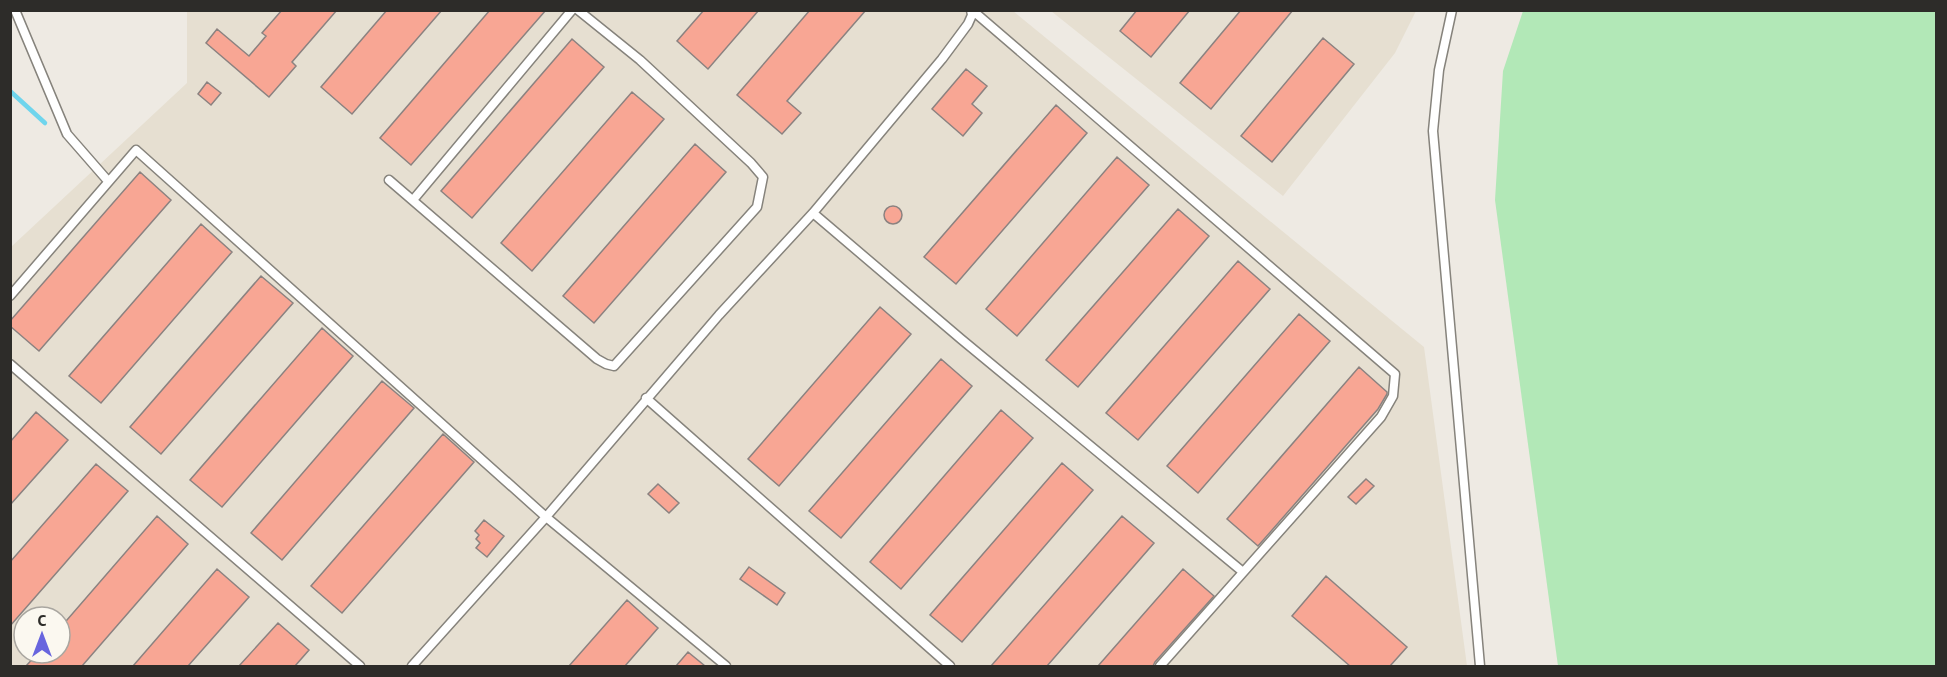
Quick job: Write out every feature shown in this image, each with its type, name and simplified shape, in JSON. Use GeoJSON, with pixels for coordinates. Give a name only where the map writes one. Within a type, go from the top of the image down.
{"type":"FeatureCollection","features":[{"type":"Feature","properties":{"kind":"lane"},"geometry":{"type":"LineString","coordinates":[[15,10],[67,134],[108,181]]}},
{"type":"Feature","properties":{"kind":"lane"},"geometry":{"type":"LineString","coordinates":[[413,200],[572,10]]}},
{"type":"Feature","properties":{"kind":"lane"},"geometry":{"type":"LineString","coordinates":[[389,180],[597,359],[614,366],[757,207],[763,177],[751,163],[640,60],[578,10]]}},
{"type":"Feature","properties":{"kind":"lane"},"geometry":{"type":"LineString","coordinates":[[412,666],[546,517],[719,315],[813,213],[942,59],[968,24],[972,15],[971,10]]}},
{"type":"Feature","properties":{"kind":"lane"},"geometry":{"type":"LineString","coordinates":[[971,10],[1395,374],[1393,396],[1381,417],[1160,666]]}},
{"type":"Feature","properties":{"kind":"lane"},"geometry":{"type":"LineString","coordinates":[[1452,10],[1439,70],[1434,130],[1480,666]]}},
{"type":"Feature","properties":{"kind":"lane"},"geometry":{"type":"LineString","coordinates":[[10,296],[136,150],[546,517],[726,666]]}},
{"type":"Feature","properties":{"kind":"lane"},"geometry":{"type":"LineString","coordinates":[[813,213],[961,339],[1243,572]]}},
{"type":"Feature","properties":{"kind":"lane"},"geometry":{"type":"LineString","coordinates":[[10,364],[360,666]]}},
{"type":"Feature","properties":{"kind":"lane"},"geometry":{"type":"LineString","coordinates":[[646,398],[950,666]]}},
{"type":"Feature","properties":{"kind":"shaded area"},"geometry":{"type":"Polygon","coordinates":[[[187,10],[1013,11],[1424,347],[1467,666],[11,666],[11,247],[187,83],[187,10]]]}},
{"type":"Feature","properties":{"kind":"shaded area"},"geometry":{"type":"Polygon","coordinates":[[[1051,11],[1416,11],[1395,53],[1283,196],[1051,11]]]}},
{"type":"Feature","properties":{"kind":"green space"},"geometry":{"type":"Polygon","coordinates":[[[1523,11],[1936,11],[1936,666],[1558,666],[1495,200],[1503,71],[1523,11]]]}},
{"type":"Feature","properties":{"kind":"building"},"geometry":{"type":"Polygon","coordinates":[[[282,10],[337,10],[292,62],[296,66],[269,97],[206,43],[217,29],[249,56],[266,36],[262,33],[282,10]]]}},
{"type":"Feature","properties":{"kind":"building"},"geometry":{"type":"Polygon","coordinates":[[[387,10],[442,10],[352,114],[321,87],[387,10]]]}},
{"type":"Feature","properties":{"kind":"building"},"geometry":{"type":"Polygon","coordinates":[[[490,10],[546,10],[411,165],[380,138],[490,10]]]}},
{"type":"Feature","properties":{"kind":"building"},"geometry":{"type":"Polygon","coordinates":[[[704,10],[759,10],[708,69],[677,41],[704,10]]]}},
{"type":"Feature","properties":{"kind":"building"},"geometry":{"type":"Polygon","coordinates":[[[810,10],[866,10],[787,101],[801,113],[782,134],[737,95],[810,10]]]}},
{"type":"Feature","properties":{"kind":"building"},"geometry":{"type":"Polygon","coordinates":[[[1137,10],[1190,10],[1151,57],[1120,31],[1137,10]]]}},
{"type":"Feature","properties":{"kind":"building"},"geometry":{"type":"Polygon","coordinates":[[[1241,10],[1293,10],[1211,109],[1180,83],[1241,10]]]}},
{"type":"Feature","properties":{"kind":"building"},"geometry":{"type":"Polygon","coordinates":[[[1323,38],[1354,64],[1272,162],[1241,136],[1323,38]]]}},
{"type":"Feature","properties":{"kind":"building"},"geometry":{"type":"Polygon","coordinates":[[[572,39],[604,67],[472,218],[441,191],[572,39]]]}},
{"type":"Feature","properties":{"kind":"building"},"geometry":{"type":"Polygon","coordinates":[[[966,69],[987,86],[972,104],[982,113],[963,136],[932,109],[966,69]]]}},
{"type":"Feature","properties":{"kind":"building"},"geometry":{"type":"Polygon","coordinates":[[[207,82],[221,93],[211,105],[198,94],[207,82]]]}},
{"type":"Feature","properties":{"kind":"building"},"geometry":{"type":"Polygon","coordinates":[[[632,92],[664,119],[532,271],[501,243],[632,92]]]}},
{"type":"Feature","properties":{"kind":"building"},"geometry":{"type":"Polygon","coordinates":[[[1056,105],[1087,133],[956,284],[924,257],[1056,105]]]}},
{"type":"Feature","properties":{"kind":"building"},"geometry":{"type":"Polygon","coordinates":[[[695,144],[726,172],[594,323],[563,296],[695,144]]]}},
{"type":"Feature","properties":{"kind":"building"},"geometry":{"type":"Polygon","coordinates":[[[1117,157],[1149,185],[1017,336],[986,309],[1117,157]]]}},
{"type":"Feature","properties":{"kind":"building"},"geometry":{"type":"Polygon","coordinates":[[[140,172],[171,200],[39,351],[10,326],[10,321],[140,172]]]}},
{"type":"Feature","properties":{"kind":"building"},"geometry":{"type":"Polygon","coordinates":[[[893,206],[899,209],[902,215],[899,221],[893,224],[887,221],[884,215],[887,209],[893,206]]]}},
{"type":"Feature","properties":{"kind":"building"},"geometry":{"type":"Polygon","coordinates":[[[1178,209],[1209,236],[1078,387],[1046,360],[1178,209]]]}},
{"type":"Feature","properties":{"kind":"building"},"geometry":{"type":"Polygon","coordinates":[[[201,224],[232,252],[101,403],[69,376],[201,224]]]}},
{"type":"Feature","properties":{"kind":"building"},"geometry":{"type":"Polygon","coordinates":[[[1238,261],[1270,289],[1138,440],[1106,413],[1238,261]]]}},
{"type":"Feature","properties":{"kind":"building"},"geometry":{"type":"Polygon","coordinates":[[[261,276],[293,303],[161,454],[130,427],[261,276]]]}},
{"type":"Feature","properties":{"kind":"building"},"geometry":{"type":"Polygon","coordinates":[[[880,307],[911,334],[779,486],[748,459],[880,307]]]}},
{"type":"Feature","properties":{"kind":"building"},"geometry":{"type":"Polygon","coordinates":[[[1299,314],[1330,341],[1198,493],[1167,466],[1299,314]]]}},
{"type":"Feature","properties":{"kind":"building"},"geometry":{"type":"Polygon","coordinates":[[[322,328],[353,356],[222,507],[190,480],[322,328]]]}},
{"type":"Feature","properties":{"kind":"building"},"geometry":{"type":"Polygon","coordinates":[[[941,359],[972,386],[841,538],[809,511],[941,359]]]}},
{"type":"Feature","properties":{"kind":"building"},"geometry":{"type":"Polygon","coordinates":[[[1359,367],[1387,394],[1378,409],[1258,546],[1227,519],[1359,367]]]}},
{"type":"Feature","properties":{"kind":"building"},"geometry":{"type":"Polygon","coordinates":[[[382,381],[414,408],[282,560],[251,533],[382,381]]]}},
{"type":"Feature","properties":{"kind":"building"},"geometry":{"type":"Polygon","coordinates":[[[1001,410],[1033,438],[901,589],[870,562],[1001,410]]]}},
{"type":"Feature","properties":{"kind":"building"},"geometry":{"type":"Polygon","coordinates":[[[36,412],[68,440],[10,505],[10,442],[36,412]]]}},
{"type":"Feature","properties":{"kind":"building"},"geometry":{"type":"Polygon","coordinates":[[[443,434],[474,462],[342,613],[311,586],[443,434]]]}},
{"type":"Feature","properties":{"kind":"building"},"geometry":{"type":"Polygon","coordinates":[[[1062,463],[1093,490],[962,642],[930,615],[1062,463]]]}},
{"type":"Feature","properties":{"kind":"building"},"geometry":{"type":"Polygon","coordinates":[[[96,464],[128,491],[28,605],[12,605],[10,626],[10,562],[96,464]]]}},
{"type":"Feature","properties":{"kind":"building"},"geometry":{"type":"Polygon","coordinates":[[[1366,479],[1374,486],[1356,504],[1348,497],[1366,479]]]}},
{"type":"Feature","properties":{"kind":"building"},"geometry":{"type":"Polygon","coordinates":[[[658,484],[679,503],[669,513],[648,494],[658,484]]]}},
{"type":"Feature","properties":{"kind":"building"},"geometry":{"type":"Polygon","coordinates":[[[157,516],[188,544],[82,666],[26,666],[72,665],[72,614],[157,516]]]}},
{"type":"Feature","properties":{"kind":"building"},"geometry":{"type":"Polygon","coordinates":[[[1122,516],[1154,543],[1047,666],[991,666],[1122,516]]]}},
{"type":"Feature","properties":{"kind":"building"},"geometry":{"type":"Polygon","coordinates":[[[484,520],[504,536],[487,557],[476,548],[480,543],[476,539],[479,535],[475,531],[484,520]]]}},
{"type":"Feature","properties":{"kind":"building"},"geometry":{"type":"Polygon","coordinates":[[[749,567],[785,593],[777,605],[740,579],[749,567]]]}},
{"type":"Feature","properties":{"kind":"building"},"geometry":{"type":"Polygon","coordinates":[[[217,569],[249,597],[188,666],[133,666],[217,569]]]}},
{"type":"Feature","properties":{"kind":"building"},"geometry":{"type":"Polygon","coordinates":[[[1183,569],[1214,596],[1153,666],[1098,666],[1183,569]]]}},
{"type":"Feature","properties":{"kind":"building"},"geometry":{"type":"Polygon","coordinates":[[[1326,576],[1407,647],[1390,666],[1350,666],[1292,616],[1326,576]]]}},
{"type":"Feature","properties":{"kind":"building"},"geometry":{"type":"Polygon","coordinates":[[[627,600],[658,628],[625,666],[569,666],[627,600]]]}},
{"type":"Feature","properties":{"kind":"building"},"geometry":{"type":"Polygon","coordinates":[[[278,623],[309,650],[295,666],[239,666],[278,623]]]}},
{"type":"Feature","properties":{"kind":"building"},"geometry":{"type":"Polygon","coordinates":[[[688,652],[705,666],[676,666],[688,652]]]}},
{"type":"Feature","properties":{"kind":"waterway"},"geometry":{"type":"LineString","coordinates":[[10,91],[45,123]]}}]}
